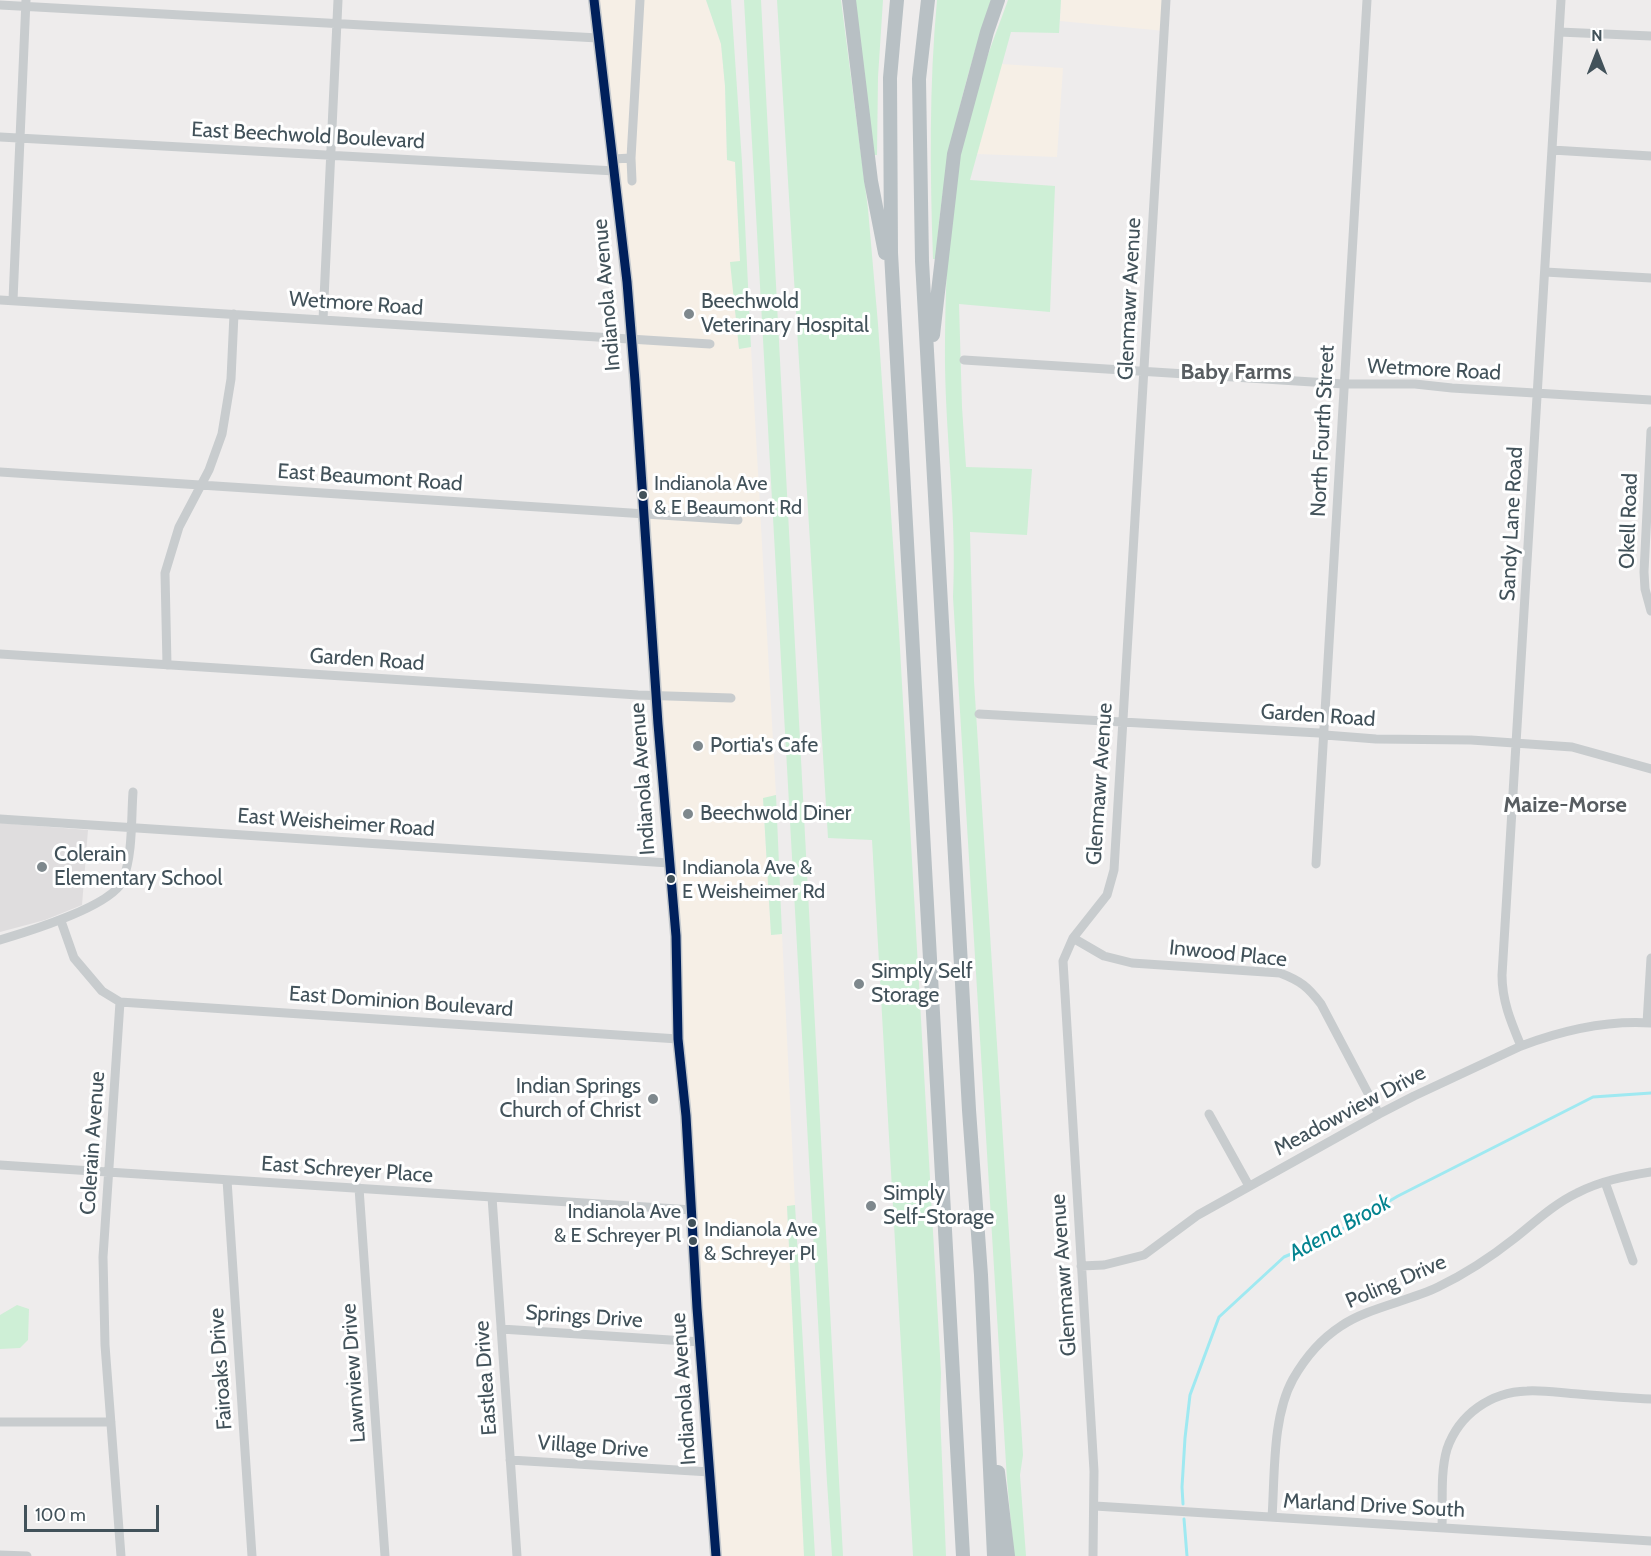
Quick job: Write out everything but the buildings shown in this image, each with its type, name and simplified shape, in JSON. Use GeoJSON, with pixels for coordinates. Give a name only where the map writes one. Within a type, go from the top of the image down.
{"type":"FeatureCollection","features":[{"type":"Feature","properties":{"kind":"highway"},"geometry":{"type":"LineString","coordinates":[[849,0],[871,181],[894,301]]}},
{"type":"Feature","properties":{"kind":"highway"},"geometry":{"type":"LineString","coordinates":[[897,0],[890,78],[891,254],[963,1556]]}},
{"type":"Feature","properties":{"kind":"highway"},"geometry":{"type":"LineString","coordinates":[[928,0],[919,79],[922,261],[994,1556]]}},
{"type":"Feature","properties":{"kind":"highway"},"geometry":{"type":"LineString","coordinates":[[929,400],[935,310],[954,154],[998,0]]}},
{"type":"Feature","properties":{"kind":"highway"},"geometry":{"type":"LineString","coordinates":[[986,1394],[1008,1556]]}},
{"type":"Feature","properties":{"kind":"highway"},"geometry":{"type":"LineString","coordinates":[[956,1556],[957,1434]]}},
{"type":"Feature","properties":{"kind":"main road","name":"Indianola Avenue"},"geometry":{"type":"LineString","coordinates":[[594,0],[632,339],[656,696],[676,936],[678,1039],[686,1116],[716,1556]]}},
{"type":"Feature","properties":{"kind":"street"},"geometry":{"type":"LineString","coordinates":[[323,320],[338,0]]}},
{"type":"Feature","properties":{"kind":"street"},"geometry":{"type":"LineString","coordinates":[[632,181],[631,158],[640,0]]}},
{"type":"Feature","properties":{"kind":"street","name":"Glenmawr Avenue"},"geometry":{"type":"LineString","coordinates":[[1093,1556],[1095,1506],[1063,980],[1064,961],[1073,938],[1107,895],[1114,870],[1166,0]]}},
{"type":"Feature","properties":{"kind":"street","name":"North Fourth Street"},"geometry":{"type":"LineString","coordinates":[[1316,864],[1367,0]]}},
{"type":"Feature","properties":{"kind":"street","name":"Sandy Lane Road"},"geometry":{"type":"LineString","coordinates":[[1521,1046],[1507,1014],[1502,990],[1561,0]]}},
{"type":"Feature","properties":{"kind":"street"},"geometry":{"type":"LineString","coordinates":[[12,300],[26,3]]}},
{"type":"Feature","properties":{"kind":"street"},"geometry":{"type":"LineString","coordinates":[[0,5],[26,3],[337,24],[598,38]]}},
{"type":"Feature","properties":{"kind":"street"},"geometry":{"type":"LineString","coordinates":[[1559,32],[1651,36]]}},
{"type":"Feature","properties":{"kind":"street","name":"East Beechwold Boulevard"},"geometry":{"type":"LineString","coordinates":[[0,137],[331,155],[614,165],[631,158]]}},
{"type":"Feature","properties":{"kind":"street"},"geometry":{"type":"LineString","coordinates":[[1552,150],[1651,156]]}},
{"type":"Feature","properties":{"kind":"street"},"geometry":{"type":"LineString","coordinates":[[1545,272],[1651,278]]}},
{"type":"Feature","properties":{"kind":"street","name":"Wetmore Road"},"geometry":{"type":"LineString","coordinates":[[0,300],[710,344]]}},
{"type":"Feature","properties":{"kind":"street"},"geometry":{"type":"LineString","coordinates":[[167,665],[165,573],[180,527],[201,485],[222,434],[231,378],[234,314]]}},
{"type":"Feature","properties":{"kind":"street","name":"Wetmore Road"},"geometry":{"type":"LineString","coordinates":[[964,360],[1344,384],[1415,384],[1651,400]]}},
{"type":"Feature","properties":{"kind":"street","name":"Okell Road"},"geometry":{"type":"LineString","coordinates":[[1651,431],[1644,589],[1651,611]]}},
{"type":"Feature","properties":{"kind":"street","name":"East Beaumont Road"},"geometry":{"type":"LineString","coordinates":[[0,472],[738,520]]}},
{"type":"Feature","properties":{"kind":"street","name":"Garden Road"},"geometry":{"type":"LineString","coordinates":[[0,654],[656,696],[731,698]]}},
{"type":"Feature","properties":{"kind":"street","name":"Garden Road"},"geometry":{"type":"LineString","coordinates":[[979,714],[1123,721],[1376,739],[1452,740],[1572,747],[1651,769]]}},
{"type":"Feature","properties":{"kind":"street"},"geometry":{"type":"LineString","coordinates":[[0,940],[61,921],[109,896],[119,887],[129,856],[133,792]]}},
{"type":"Feature","properties":{"kind":"street","name":"East Weisheimer Road"},"geometry":{"type":"LineString","coordinates":[[0,819],[669,863]]}},
{"type":"Feature","properties":{"kind":"street"},"geometry":{"type":"LineString","coordinates":[[61,921],[74,958],[102,991],[120,1002]]}},
{"type":"Feature","properties":{"kind":"street","name":"Inwood Place"},"geometry":{"type":"LineString","coordinates":[[1073,938],[1104,956],[1132,963],[1280,973],[1299,980],[1310,989],[1321,1004],[1379,1114]]}},
{"type":"Feature","properties":{"kind":"street"},"geometry":{"type":"LineString","coordinates":[[1649,1023],[1651,958]]}},
{"type":"Feature","properties":{"kind":"street","name":"East Dominion Boulevard"},"geometry":{"type":"LineString","coordinates":[[120,1002],[678,1039]]}},
{"type":"Feature","properties":{"kind":"street","name":"Colerain Avenue"},"geometry":{"type":"LineString","coordinates":[[120,1002],[103,1257],[105,1345],[121,1556]]}},
{"type":"Feature","properties":{"kind":"street","name":"Meadowview Drive"},"geometry":{"type":"LineString","coordinates":[[1081,1266],[1104,1265],[1144,1255],[1198,1215],[1379,1114],[1521,1046],[1602,1023],[1649,1023]]}},
{"type":"Feature","properties":{"kind":"street"},"geometry":{"type":"LineString","coordinates":[[1209,1114],[1250,1186]]}},
{"type":"Feature","properties":{"kind":"street","name":"East Schreyer Place"},"geometry":{"type":"LineString","coordinates":[[0,1165],[692,1210]]}},
{"type":"Feature","properties":{"kind":"street","name":"Poling Drive"},"geometry":{"type":"LineString","coordinates":[[1272,1517],[1277,1439],[1282,1409],[1292,1381],[1307,1357],[1327,1336],[1344,1323],[1438,1287],[1478,1265],[1546,1212],[1577,1193],[1605,1182],[1651,1172]]}},
{"type":"Feature","properties":{"kind":"street","name":"Fairoaks Drive"},"geometry":{"type":"LineString","coordinates":[[227,1180],[252,1556]]}},
{"type":"Feature","properties":{"kind":"street"},"geometry":{"type":"LineString","coordinates":[[1605,1182],[1633,1261]]}},
{"type":"Feature","properties":{"kind":"street","name":"Lawnview Drive"},"geometry":{"type":"LineString","coordinates":[[359,1188],[385,1556]]}},
{"type":"Feature","properties":{"kind":"street","name":"Eastlea Drive"},"geometry":{"type":"LineString","coordinates":[[492,1197],[517,1556]]}},
{"type":"Feature","properties":{"kind":"street","name":"Springs Drive"},"geometry":{"type":"LineString","coordinates":[[501,1329],[701,1342]]}},
{"type":"Feature","properties":{"kind":"street"},"geometry":{"type":"LineString","coordinates":[[1442,1527],[1447,1450],[1466,1416],[1482,1404],[1495,1397],[1528,1390],[1651,1399]]}},
{"type":"Feature","properties":{"kind":"street"},"geometry":{"type":"LineString","coordinates":[[0,1422],[111,1422]]}},
{"type":"Feature","properties":{"kind":"street","name":"Village Drive"},"geometry":{"type":"LineString","coordinates":[[510,1460],[710,1472]]}},
{"type":"Feature","properties":{"kind":"street","name":"Marland Drive South"},"geometry":{"type":"LineString","coordinates":[[1095,1506],[1651,1541]]}},
{"type":"Feature","properties":{"kind":"street"},"geometry":{"type":"LineString","coordinates":[[0,1554],[27,1556]]}},
{"type":"Feature","properties":{"kind":"shaded area"},"geometry":{"type":"Polygon","coordinates":[[[592,0],[706,0],[721,44],[725,86],[727,160],[735,161],[740,262],[731,262],[739,349],[751,347],[776,795],[763,799],[771,935],[782,934],[795,1205],[787,1207],[804,1556],[716,1556],[631,340],[592,0]]]}},
{"type":"Feature","properties":{"kind":"shaded area"},"geometry":{"type":"Polygon","coordinates":[[[1061,0],[1166,0],[1165,31],[1060,21],[1061,0]]]}},
{"type":"Feature","properties":{"kind":"shaded area"},"geometry":{"type":"Polygon","coordinates":[[[1001,64],[1063,68],[1057,157],[977,154],[1001,64]]]}},
{"type":"Feature","properties":{"kind":"shaded area","name":"Colerain Elementary School"},"geometry":{"type":"Polygon","coordinates":[[[0,823],[88,830],[82,905],[45,920],[0,932],[0,823]]]}},
{"type":"Feature","properties":{"kind":"green space"},"geometry":{"type":"Polygon","coordinates":[[[706,0],[731,0],[751,347],[739,349],[730,262],[740,261],[735,162],[727,160],[725,86],[721,44],[706,0]]]}},
{"type":"Feature","properties":{"kind":"green space"},"geometry":{"type":"Polygon","coordinates":[[[744,0],[761,0],[843,1556],[832,1556],[827,1482],[744,0]]]}},
{"type":"Feature","properties":{"kind":"green space"},"geometry":{"type":"Polygon","coordinates":[[[777,0],[841,0],[868,209],[899,631],[941,1373],[940,1412],[946,1556],[913,1556],[872,840],[828,838],[777,0]]]}},
{"type":"Feature","properties":{"kind":"green space"},"geometry":{"type":"Polygon","coordinates":[[[855,0],[883,0],[878,77],[877,155],[873,155],[855,0]]]}},
{"type":"Feature","properties":{"kind":"green space"},"geometry":{"type":"Polygon","coordinates":[[[937,0],[991,0],[962,96],[948,159],[936,259],[933,259],[931,129],[937,0]]]}},
{"type":"Feature","properties":{"kind":"green space"},"geometry":{"type":"Polygon","coordinates":[[[1008,0],[1061,0],[1059,33],[1011,32],[970,180],[1055,186],[1050,312],[959,304],[966,467],[1032,469],[1027,535],[970,532],[974,681],[1023,1455],[1020,1475],[1026,1556],[1014,1556],[1007,1480],[953,597],[954,539],[945,365],[948,254],[957,170],[971,107],[1008,0]]]}},
{"type":"Feature","properties":{"kind":"green space"},"geometry":{"type":"Polygon","coordinates":[[[776,795],[782,934],[771,935],[763,798],[776,795]]]}},
{"type":"Feature","properties":{"kind":"green space"},"geometry":{"type":"Polygon","coordinates":[[[795,1205],[815,1556],[804,1556],[787,1206],[795,1205]]]}},
{"type":"Feature","properties":{"kind":"green space"},"geometry":{"type":"Polygon","coordinates":[[[17,1305],[29,1309],[28,1340],[20,1348],[0,1349],[0,1315],[17,1305]]]}},
{"type":"Feature","properties":{"kind":"waterway","name":"Adena Brook"},"geometry":{"type":"LineString","coordinates":[[1183,1504],[1185,1438],[1190,1395],[1219,1317],[1284,1257],[1322,1241],[1398,1196],[1593,1097],[1651,1093]]}},
{"type":"Feature","properties":{"kind":"waterway","name":"Adena Brook"},"geometry":{"type":"LineString","coordinates":[[1184,1519],[1187,1556]]}},
{"type":"Feature","properties":{"kind":"transit line"},"geometry":{"type":"LineString","coordinates":[[594,0],[627,282],[635,381],[658,724],[676,936],[678,1039],[686,1116],[697,1308],[716,1556]]}},
{"type":"Feature","properties":{"kind":"place","name":"Beechwold Veterinary Hospital"},"geometry":{"type":"Point","coordinates":[689,314]}},
{"type":"Feature","properties":{"kind":"place","name":"Indianola Ave & E Beaumont Rd"},"geometry":{"type":"Point","coordinates":[643,495]}},
{"type":"Feature","properties":{"kind":"place","name":"Portia's Cafe"},"geometry":{"type":"Point","coordinates":[698,746]}},
{"type":"Feature","properties":{"kind":"place","name":"Beechwold Diner"},"geometry":{"type":"Point","coordinates":[688,814]}},
{"type":"Feature","properties":{"kind":"place","name":"Colerain Elementary School"},"geometry":{"type":"Point","coordinates":[42,867]}},
{"type":"Feature","properties":{"kind":"place","name":"Indianola Ave & E Weisheimer Rd"},"geometry":{"type":"Point","coordinates":[671,879]}},
{"type":"Feature","properties":{"kind":"place","name":"Simply Self Storage"},"geometry":{"type":"Point","coordinates":[859,984]}},
{"type":"Feature","properties":{"kind":"place","name":"Indian Springs Church of Christ"},"geometry":{"type":"Point","coordinates":[653,1099]}},
{"type":"Feature","properties":{"kind":"place","name":"Simply Self-Storage"},"geometry":{"type":"Point","coordinates":[871,1206]}},
{"type":"Feature","properties":{"kind":"place","name":"Indianola Ave & E Schreyer Pl"},"geometry":{"type":"Point","coordinates":[692,1223]}},
{"type":"Feature","properties":{"kind":"place","name":"Indianola Ave & Schreyer Pl"},"geometry":{"type":"Point","coordinates":[693,1241]}},
{"type":"Feature","properties":{"kind":"district","name":"Baby Farms"},"geometry":{"type":"Point","coordinates":[1236,373]}},
{"type":"Feature","properties":{"kind":"district","name":"Maize-Morse"},"geometry":{"type":"Point","coordinates":[1565,806]}}]}
